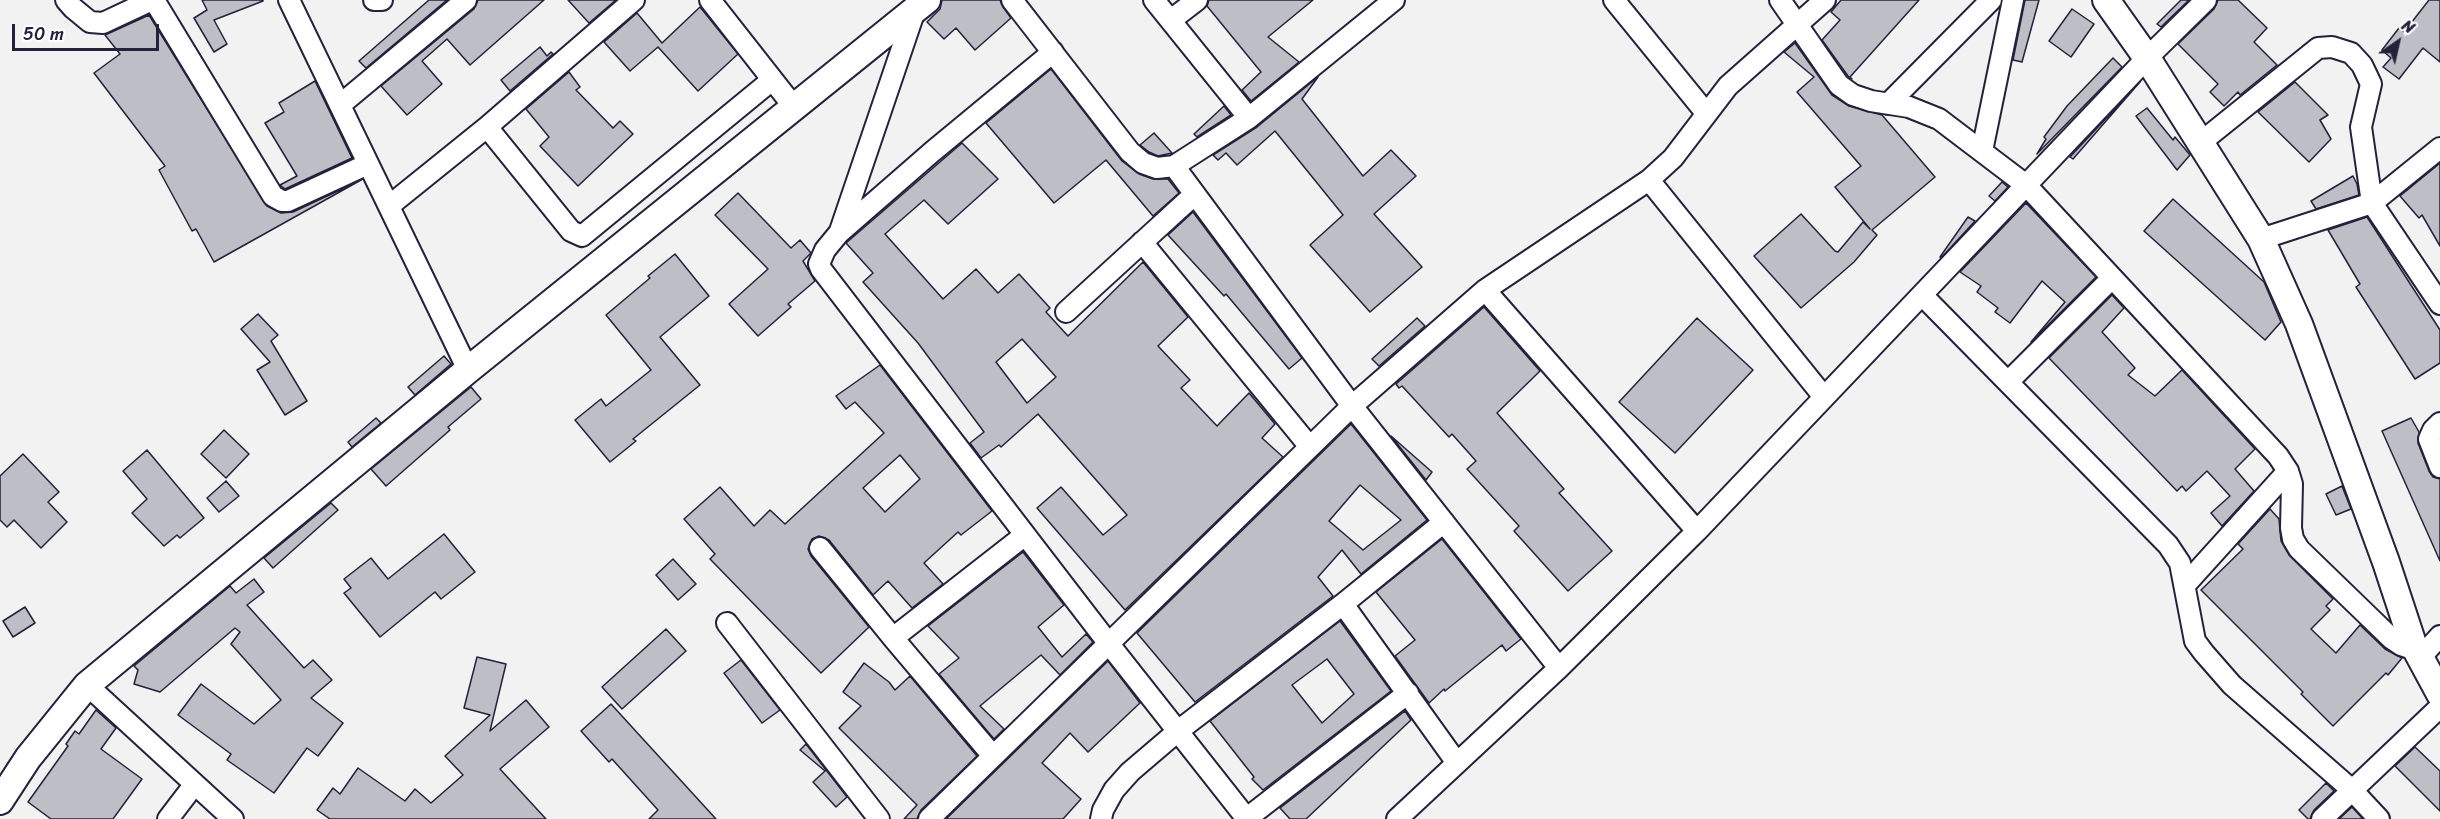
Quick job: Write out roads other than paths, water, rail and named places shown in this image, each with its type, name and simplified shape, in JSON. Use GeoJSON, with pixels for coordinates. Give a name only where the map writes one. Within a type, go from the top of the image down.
{"type":"FeatureCollection","features":[{"type":"Feature","properties":{"kind":"main road"},"geometry":{"type":"LineString","coordinates":[[2106,0],[2147,58],[2261,239],[2299,324],[2416,651],[2440,694]]}},
{"type":"Feature","properties":{"kind":"main road"},"geometry":{"type":"LineString","coordinates":[[0,801],[28,758],[87,685],[468,370],[921,5]]}},
{"type":"Feature","properties":{"kind":"street"},"geometry":{"type":"LineString","coordinates":[[66,0],[90,22],[104,23],[153,0],[273,196],[282,201],[288,201],[368,164]]}},
{"type":"Feature","properties":{"kind":"street"},"geometry":{"type":"LineString","coordinates":[[289,0],[468,370]]}},
{"type":"Feature","properties":{"kind":"street"},"geometry":{"type":"LineString","coordinates":[[374,0],[382,0]]}},
{"type":"Feature","properties":{"kind":"street"},"geometry":{"type":"LineString","coordinates":[[340,105],[466,0]]}},
{"type":"Feature","properties":{"kind":"street"},"geometry":{"type":"LineString","coordinates":[[388,206],[487,127],[634,0]]}},
{"type":"Feature","properties":{"kind":"street"},"geometry":{"type":"LineString","coordinates":[[710,0],[794,107]]}},
{"type":"Feature","properties":{"kind":"street"},"geometry":{"type":"LineString","coordinates":[[1012,0],[1130,152],[1143,163],[1157,168],[1174,165],[1249,118],[1394,0]]}},
{"type":"Feature","properties":{"kind":"street"},"geometry":{"type":"LineString","coordinates":[[1154,0],[1249,118]]}},
{"type":"Feature","properties":{"kind":"street"},"geometry":{"type":"LineString","coordinates":[[1171,20],[1197,0]]}},
{"type":"Feature","properties":{"kind":"street"},"geometry":{"type":"LineString","coordinates":[[1614,0],[1706,113]]}},
{"type":"Feature","properties":{"kind":"street"},"geometry":{"type":"LineString","coordinates":[[1780,0],[1839,85],[1853,95],[1909,107],[1939,119],[2026,185],[2270,448],[2288,471],[2292,484],[2291,528],[2293,539],[2299,549],[2392,639],[2416,651],[2440,636]]}},
{"type":"Feature","properties":{"kind":"street"},"geometry":{"type":"LineString","coordinates":[[929,819],[1352,406],[1485,290],[1649,180],[1673,158],[1728,86],[1825,0]]}},
{"type":"Feature","properties":{"kind":"street"},"geometry":{"type":"LineString","coordinates":[[1888,104],[1991,0]]}},
{"type":"Feature","properties":{"kind":"street"},"geometry":{"type":"LineString","coordinates":[[1982,151],[2013,0]]}},
{"type":"Feature","properties":{"kind":"street"},"geometry":{"type":"LineString","coordinates":[[1397,819],[1559,668],[1697,531],[2147,58],[2206,0]]}},
{"type":"Feature","properties":{"kind":"street"},"geometry":{"type":"LineString","coordinates":[[839,233],[921,5]]}},
{"type":"Feature","properties":{"kind":"street"},"geometry":{"type":"LineString","coordinates":[[2200,142],[2318,48],[2332,46],[2351,53],[2362,65],[2371,84],[2361,127],[2372,203],[2440,304]]}},
{"type":"Feature","properties":{"kind":"street"},"geometry":{"type":"LineString","coordinates":[[1053,52],[839,233],[821,257],[821,269],[1108,644],[1247,819],[1408,693]]}},
{"type":"Feature","properties":{"kind":"street"},"geometry":{"type":"LineString","coordinates":[[487,127],[571,231],[582,236],[772,80]]}},
{"type":"Feature","properties":{"kind":"street"},"geometry":{"type":"LineString","coordinates":[[2261,239],[2372,203],[2440,148]]}},
{"type":"Feature","properties":{"kind":"street"},"geometry":{"type":"LineString","coordinates":[[1174,165],[1352,406],[1559,668]]}},
{"type":"Feature","properties":{"kind":"street"},"geometry":{"type":"LineString","coordinates":[[1649,180],[1824,397]]}},
{"type":"Feature","properties":{"kind":"street"},"geometry":{"type":"LineString","coordinates":[[1066,312],[1195,194]]}},
{"type":"Feature","properties":{"kind":"street"},"geometry":{"type":"LineString","coordinates":[[1142,242],[1310,447]]}},
{"type":"Feature","properties":{"kind":"street"},"geometry":{"type":"LineString","coordinates":[[2008,382],[2112,278]]}},
{"type":"Feature","properties":{"kind":"street"},"geometry":{"type":"LineString","coordinates":[[1485,290],[1697,531]]}},
{"type":"Feature","properties":{"kind":"street"},"geometry":{"type":"LineString","coordinates":[[1922,295],[2168,545],[2180,563],[2189,621],[2195,641],[2232,685],[2352,790],[2379,819]]}},
{"type":"Feature","properties":{"kind":"street"},"geometry":{"type":"LineString","coordinates":[[2440,423],[2429,438],[2440,467]]}},
{"type":"Feature","properties":{"kind":"street"},"geometry":{"type":"LineString","coordinates":[[2185,585],[2288,471]]}},
{"type":"Feature","properties":{"kind":"street"},"geometry":{"type":"LineString","coordinates":[[1101,819],[1103,810],[1114,790],[1130,772],[1178,731],[1343,604],[1444,522]]}},
{"type":"Feature","properties":{"kind":"street"},"geometry":{"type":"LineString","coordinates":[[893,638],[1025,536]]}},
{"type":"Feature","properties":{"kind":"street"},"geometry":{"type":"LineString","coordinates":[[820,548],[993,756]]}},
{"type":"Feature","properties":{"kind":"street"},"geometry":{"type":"LineString","coordinates":[[1343,604],[1457,763]]}},
{"type":"Feature","properties":{"kind":"street"},"geometry":{"type":"LineString","coordinates":[[727,623],[879,819]]}},
{"type":"Feature","properties":{"kind":"street"},"geometry":{"type":"LineString","coordinates":[[87,685],[233,819]]}},
{"type":"Feature","properties":{"kind":"street"},"geometry":{"type":"LineString","coordinates":[[2322,819],[2440,707]]}},
{"type":"Feature","properties":{"kind":"street"},"geometry":{"type":"LineString","coordinates":[[168,819],[194,785]]}}]}
